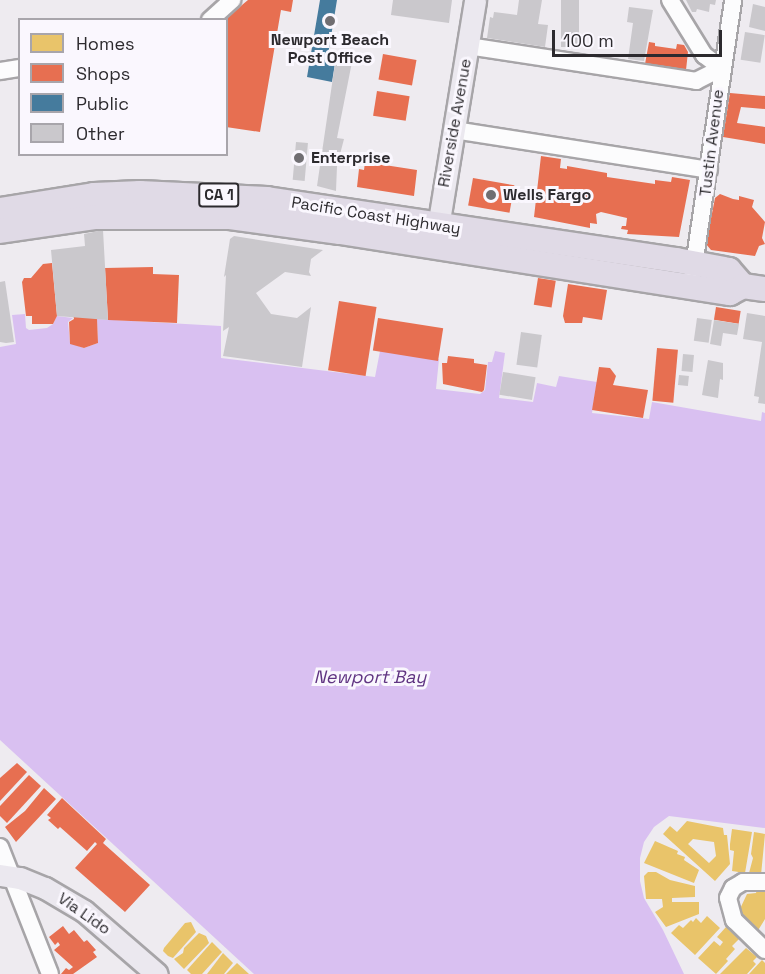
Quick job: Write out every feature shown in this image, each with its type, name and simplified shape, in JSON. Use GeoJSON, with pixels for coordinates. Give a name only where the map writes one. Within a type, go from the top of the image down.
{"type":"FeatureCollection","features":[{"type":"Feature","properties":{"kind":"highway","name":"Pacific Coast Highway"},"geometry":{"type":"LineString","coordinates":[[0,210],[94,195],[194,194],[267,199],[436,236]]}},
{"type":"Feature","properties":{"kind":"highway","name":"Pacific Coast Highway"},"geometry":{"type":"LineString","coordinates":[[0,231],[96,218],[184,215],[436,236],[692,275],[730,293],[754,287]]}},
{"type":"Feature","properties":{"kind":"main road","name":"Riverside Avenue"},"geometry":{"type":"LineString","coordinates":[[436,236],[475,0]]}},
{"type":"Feature","properties":{"kind":"main road","name":"Via Lido"},"geometry":{"type":"LineString","coordinates":[[6,876],[56,893],[84,911],[157,974]]}},
{"type":"Feature","properties":{"kind":"street"},"geometry":{"type":"LineString","coordinates":[[212,18],[232,0]]}},
{"type":"Feature","properties":{"kind":"street"},"geometry":{"type":"LineString","coordinates":[[468,46],[696,81],[721,68],[704,55],[669,0]]}},
{"type":"Feature","properties":{"kind":"street","name":"Tustin Avenue"},"geometry":{"type":"LineString","coordinates":[[692,275],[709,170],[721,68],[733,0]]}},
{"type":"Feature","properties":{"kind":"street"},"geometry":{"type":"LineString","coordinates":[[0,70],[18,68]]}},
{"type":"Feature","properties":{"kind":"street"},"geometry":{"type":"LineString","coordinates":[[454,130],[709,170]]}},
{"type":"Feature","properties":{"kind":"street"},"geometry":{"type":"LineString","coordinates":[[0,847],[6,876],[50,974]]}},
{"type":"Feature","properties":{"kind":"street"},"geometry":{"type":"LineString","coordinates":[[765,882],[743,882],[733,888],[728,898],[734,920],[765,950]]}},
{"type":"Feature","properties":{"kind":"water","name":"Newport Bay"},"geometry":{"type":"Polygon","coordinates":[[[25,314],[26,328],[29,330],[47,328],[53,324],[57,316],[73,318],[68,322],[70,343],[84,348],[98,343],[97,319],[221,326],[221,358],[375,377],[380,351],[439,359],[436,389],[480,394],[485,390],[488,362],[492,362],[495,351],[505,353],[499,398],[533,402],[537,383],[556,387],[559,376],[597,382],[592,413],[649,419],[652,402],[761,421],[762,412],[765,413],[765,828],[669,816],[654,827],[644,842],[640,858],[640,881],[644,898],[663,930],[684,974],[254,974],[0,740],[0,347],[16,344],[12,315],[25,314]]]}},
{"type":"Feature","properties":{"kind":"building: Homes"},"geometry":{"type":"Polygon","coordinates":[[[687,821],[723,828],[724,835],[727,835],[730,864],[715,881],[663,834],[670,826],[677,832],[687,821]],[[693,839],[688,844],[709,863],[716,856],[714,842],[693,839]]]}},
{"type":"Feature","properties":{"kind":"building: Homes"},"geometry":{"type":"Polygon","coordinates":[[[732,829],[752,832],[745,873],[732,871],[734,851],[730,850],[730,844],[732,829]]]}},
{"type":"Feature","properties":{"kind":"building: Homes"},"geometry":{"type":"Polygon","coordinates":[[[754,832],[765,834],[761,875],[749,873],[753,858],[751,854],[754,832]]]}},
{"type":"Feature","properties":{"kind":"building: Homes"},"geometry":{"type":"Polygon","coordinates":[[[655,841],[678,851],[677,854],[685,857],[684,860],[699,870],[694,883],[644,863],[655,841]]]}},
{"type":"Feature","properties":{"kind":"building: Homes"},"geometry":{"type":"Polygon","coordinates":[[[648,872],[656,872],[670,880],[695,886],[695,897],[672,898],[672,902],[699,902],[699,914],[666,927],[655,912],[663,907],[662,899],[646,899],[644,876],[648,872]]]}},
{"type":"Feature","properties":{"kind":"building: Homes"},"geometry":{"type":"Polygon","coordinates":[[[757,890],[765,892],[765,919],[757,932],[739,911],[747,894],[756,893],[757,890]]]}},
{"type":"Feature","properties":{"kind":"building: Homes"},"geometry":{"type":"Polygon","coordinates":[[[707,916],[720,928],[695,955],[671,933],[679,925],[683,928],[696,918],[701,923],[707,916]]]}},
{"type":"Feature","properties":{"kind":"building: Homes"},"geometry":{"type":"Polygon","coordinates":[[[191,922],[196,932],[173,958],[168,956],[163,951],[164,948],[185,923],[191,922]]]}},
{"type":"Feature","properties":{"kind":"building: Homes"},"geometry":{"type":"Polygon","coordinates":[[[726,927],[739,939],[732,946],[735,949],[726,959],[728,961],[716,974],[698,958],[714,941],[720,946],[723,942],[717,937],[726,927]]]}},
{"type":"Feature","properties":{"kind":"building: Homes"},"geometry":{"type":"Polygon","coordinates":[[[199,933],[206,936],[209,943],[184,969],[174,959],[183,953],[184,948],[199,933]]]}},
{"type":"Feature","properties":{"kind":"building: Homes"},"geometry":{"type":"Polygon","coordinates":[[[212,942],[222,952],[202,974],[191,974],[187,970],[212,942]]]}},
{"type":"Feature","properties":{"kind":"building: Homes"},"geometry":{"type":"Polygon","coordinates":[[[746,948],[757,957],[753,961],[756,964],[747,974],[720,974],[746,948]]]}},
{"type":"Feature","properties":{"kind":"building: Homes"},"geometry":{"type":"Polygon","coordinates":[[[223,953],[233,963],[224,974],[207,974],[223,953]]]}},
{"type":"Feature","properties":{"kind":"building: Homes"},"geometry":{"type":"Polygon","coordinates":[[[762,960],[765,963],[765,974],[749,974],[762,960]]]}},
{"type":"Feature","properties":{"kind":"building: Homes"},"geometry":{"type":"Polygon","coordinates":[[[237,963],[249,974],[226,974],[237,963]]]}},
{"type":"Feature","properties":{"kind":"building: Shops"},"geometry":{"type":"Polygon","coordinates":[[[248,0],[293,0],[291,12],[281,10],[260,132],[228,127],[226,18],[248,0]]]}},
{"type":"Feature","properties":{"kind":"building: Shops"},"geometry":{"type":"Polygon","coordinates":[[[649,42],[655,43],[655,46],[676,49],[677,44],[684,45],[688,52],[686,70],[645,64],[649,42]]]}},
{"type":"Feature","properties":{"kind":"building: Shops"},"geometry":{"type":"Polygon","coordinates":[[[383,54],[416,60],[412,86],[378,80],[383,54]]]}},
{"type":"Feature","properties":{"kind":"building: Shops"},"geometry":{"type":"Polygon","coordinates":[[[377,91],[410,96],[406,121],[373,116],[377,91]]]}},
{"type":"Feature","properties":{"kind":"building: Shops"},"geometry":{"type":"Polygon","coordinates":[[[730,93],[765,96],[765,109],[741,107],[737,123],[765,127],[765,144],[723,137],[730,93]]]}},
{"type":"Feature","properties":{"kind":"building: Shops"},"geometry":{"type":"Polygon","coordinates":[[[541,156],[561,159],[560,168],[567,169],[567,166],[607,173],[607,177],[655,184],[655,180],[671,182],[672,177],[690,180],[679,237],[627,234],[628,230],[621,229],[622,226],[626,226],[627,218],[601,212],[596,214],[597,224],[590,223],[590,228],[534,217],[541,156]]]}},
{"type":"Feature","properties":{"kind":"building: Shops"},"geometry":{"type":"Polygon","coordinates":[[[365,162],[417,170],[414,196],[357,187],[359,169],[364,170],[365,162]]]}},
{"type":"Feature","properties":{"kind":"building: Shops","name":"Wells Fargo"},"geometry":{"type":"Polygon","coordinates":[[[473,178],[514,185],[509,213],[468,206],[473,178]]]}},
{"type":"Feature","properties":{"kind":"building: Shops"},"geometry":{"type":"Polygon","coordinates":[[[720,194],[733,199],[739,200],[739,196],[754,200],[752,207],[765,222],[762,238],[765,244],[759,246],[755,256],[711,250],[706,244],[715,198],[720,194]]]}},
{"type":"Feature","properties":{"kind":"building: Shops"},"geometry":{"type":"Polygon","coordinates":[[[52,263],[57,316],[53,324],[32,324],[32,316],[26,316],[22,282],[24,278],[31,278],[43,264],[52,263]]]}},
{"type":"Feature","properties":{"kind":"building: Shops"},"geometry":{"type":"Polygon","coordinates":[[[153,267],[153,274],[179,275],[177,323],[108,320],[105,268],[153,267]]]}},
{"type":"Feature","properties":{"kind":"building: Shops"},"geometry":{"type":"Polygon","coordinates":[[[538,278],[556,281],[552,307],[534,305],[538,278]]]}},
{"type":"Feature","properties":{"kind":"building: Shops"},"geometry":{"type":"Polygon","coordinates":[[[81,284],[97,289],[97,310],[90,313],[91,316],[97,318],[98,343],[84,348],[70,344],[69,322],[74,319],[73,313],[69,311],[67,290],[81,284]]]}},
{"type":"Feature","properties":{"kind":"building: Shops"},"geometry":{"type":"Polygon","coordinates":[[[568,284],[607,290],[602,320],[583,317],[582,323],[565,323],[563,316],[568,284]]]}},
{"type":"Feature","properties":{"kind":"building: Shops"},"geometry":{"type":"Polygon","coordinates":[[[339,301],[377,307],[366,376],[328,370],[339,301]]]}},
{"type":"Feature","properties":{"kind":"building: Shops"},"geometry":{"type":"Polygon","coordinates":[[[716,307],[741,311],[739,324],[714,320],[716,307]]]}},
{"type":"Feature","properties":{"kind":"building: Shops"},"geometry":{"type":"Polygon","coordinates":[[[378,318],[443,328],[438,361],[373,351],[378,318]]]}},
{"type":"Feature","properties":{"kind":"building: Shops"},"geometry":{"type":"Polygon","coordinates":[[[657,348],[678,350],[673,403],[652,401],[657,348]]]}},
{"type":"Feature","properties":{"kind":"building: Shops"},"geometry":{"type":"Polygon","coordinates":[[[448,356],[474,359],[474,363],[487,365],[482,392],[443,384],[442,363],[447,363],[448,356]]]}},
{"type":"Feature","properties":{"kind":"building: Shops"},"geometry":{"type":"Polygon","coordinates":[[[599,367],[610,368],[616,376],[613,385],[648,390],[643,418],[592,410],[599,367]]]}},
{"type":"Feature","properties":{"kind":"building: Shops"},"geometry":{"type":"Polygon","coordinates":[[[17,763],[27,772],[0,801],[0,778],[17,763]]]}},
{"type":"Feature","properties":{"kind":"building: Shops"},"geometry":{"type":"Polygon","coordinates":[[[29,775],[41,786],[7,823],[0,816],[0,806],[29,775]]]}},
{"type":"Feature","properties":{"kind":"building: Shops"},"geometry":{"type":"Polygon","coordinates":[[[44,788],[56,799],[16,842],[5,827],[25,811],[44,788]]]}},
{"type":"Feature","properties":{"kind":"building: Shops"},"geometry":{"type":"Polygon","coordinates":[[[62,798],[106,839],[103,843],[150,885],[125,912],[75,868],[97,844],[95,842],[87,851],[60,827],[58,829],[48,820],[51,818],[47,815],[62,798]]]}},
{"type":"Feature","properties":{"kind":"building: Shops"},"geometry":{"type":"Polygon","coordinates":[[[63,926],[69,934],[74,930],[84,942],[87,940],[96,950],[93,952],[97,957],[73,974],[61,974],[66,968],[69,970],[73,967],[54,950],[60,945],[58,942],[55,945],[49,937],[63,926]]]}},
{"type":"Feature","properties":{"kind":"building: Public"},"geometry":{"type":"Polygon","coordinates":[[[320,0],[337,0],[328,55],[336,57],[332,82],[307,77],[320,0]]]}},
{"type":"Feature","properties":{"kind":"building: Other"},"geometry":{"type":"Polygon","coordinates":[[[393,0],[452,0],[449,23],[391,15],[393,0]]]}},
{"type":"Feature","properties":{"kind":"building: Other"},"geometry":{"type":"Polygon","coordinates":[[[519,0],[542,0],[538,24],[548,25],[545,47],[487,38],[490,17],[493,18],[494,12],[517,15],[519,0]]]}},
{"type":"Feature","properties":{"kind":"building: Other"},"geometry":{"type":"Polygon","coordinates":[[[561,0],[579,0],[579,47],[561,47],[561,0]]]}},
{"type":"Feature","properties":{"kind":"building: Other"},"geometry":{"type":"Polygon","coordinates":[[[686,0],[716,0],[715,5],[710,4],[709,12],[697,9],[696,12],[692,12],[686,0]]]}},
{"type":"Feature","properties":{"kind":"building: Other"},"geometry":{"type":"Polygon","coordinates":[[[753,4],[765,7],[765,31],[749,27],[753,4]]]}},
{"type":"Feature","properties":{"kind":"building: Other"},"geometry":{"type":"Polygon","coordinates":[[[629,7],[653,10],[644,61],[628,59],[633,23],[627,22],[629,7]]]}},
{"type":"Feature","properties":{"kind":"building: Other"},"geometry":{"type":"Polygon","coordinates":[[[745,32],[765,35],[760,63],[741,60],[745,32]]]}},
{"type":"Feature","properties":{"kind":"building: Other"},"geometry":{"type":"Polygon","coordinates":[[[336,57],[352,62],[337,138],[344,139],[337,166],[336,191],[317,186],[336,57]]]}},
{"type":"Feature","properties":{"kind":"building: Other","name":"Enterprise"},"geometry":{"type":"Polygon","coordinates":[[[296,142],[308,143],[305,181],[293,180],[296,142]]]}},
{"type":"Feature","properties":{"kind":"building: Other"},"geometry":{"type":"Polygon","coordinates":[[[103,230],[108,320],[57,316],[51,250],[85,246],[84,234],[103,230]]]}},
{"type":"Feature","properties":{"kind":"building: Other"},"geometry":{"type":"Polygon","coordinates":[[[234,236],[323,250],[311,259],[309,272],[311,276],[285,272],[256,293],[271,314],[297,318],[311,307],[302,367],[223,356],[229,327],[223,331],[226,275],[224,277],[230,239],[234,236]]]}},
{"type":"Feature","properties":{"kind":"building: Other"},"geometry":{"type":"Polygon","coordinates":[[[5,281],[14,342],[6,343],[0,342],[0,282],[5,281]]]}},
{"type":"Feature","properties":{"kind":"building: Other"},"geometry":{"type":"Polygon","coordinates":[[[747,313],[765,316],[765,404],[758,403],[759,397],[754,396],[762,342],[743,339],[747,313]]]}},
{"type":"Feature","properties":{"kind":"building: Other"},"geometry":{"type":"Polygon","coordinates":[[[697,318],[712,320],[709,343],[694,341],[697,318]]]}},
{"type":"Feature","properties":{"kind":"building: Other"},"geometry":{"type":"Polygon","coordinates":[[[714,320],[739,324],[737,335],[723,333],[721,346],[710,344],[714,320]]]}},
{"type":"Feature","properties":{"kind":"building: Other"},"geometry":{"type":"Polygon","coordinates":[[[521,332],[542,335],[537,368],[516,365],[521,332]]]}},
{"type":"Feature","properties":{"kind":"building: Other"},"geometry":{"type":"Polygon","coordinates":[[[683,354],[694,355],[692,372],[682,371],[683,354]]]}},
{"type":"Feature","properties":{"kind":"building: Other"},"geometry":{"type":"Polygon","coordinates":[[[708,360],[723,363],[723,380],[720,379],[718,398],[702,395],[708,360]]]}},
{"type":"Feature","properties":{"kind":"building: Other"},"geometry":{"type":"Polygon","coordinates":[[[503,372],[536,377],[532,400],[499,395],[503,372]]]}},
{"type":"Feature","properties":{"kind":"building: Other"},"geometry":{"type":"Polygon","coordinates":[[[679,375],[689,376],[688,386],[678,385],[679,375]]]}},
{"type":"Feature","properties":{"kind":"place","name":"Newport Beach Post Office"},"geometry":{"type":"Point","coordinates":[330,21]}},
{"type":"Feature","properties":{"kind":"place","name":"Enterprise"},"geometry":{"type":"Point","coordinates":[299,158]}},
{"type":"Feature","properties":{"kind":"place","name":"Wells Fargo"},"geometry":{"type":"Point","coordinates":[491,195]}}]}
